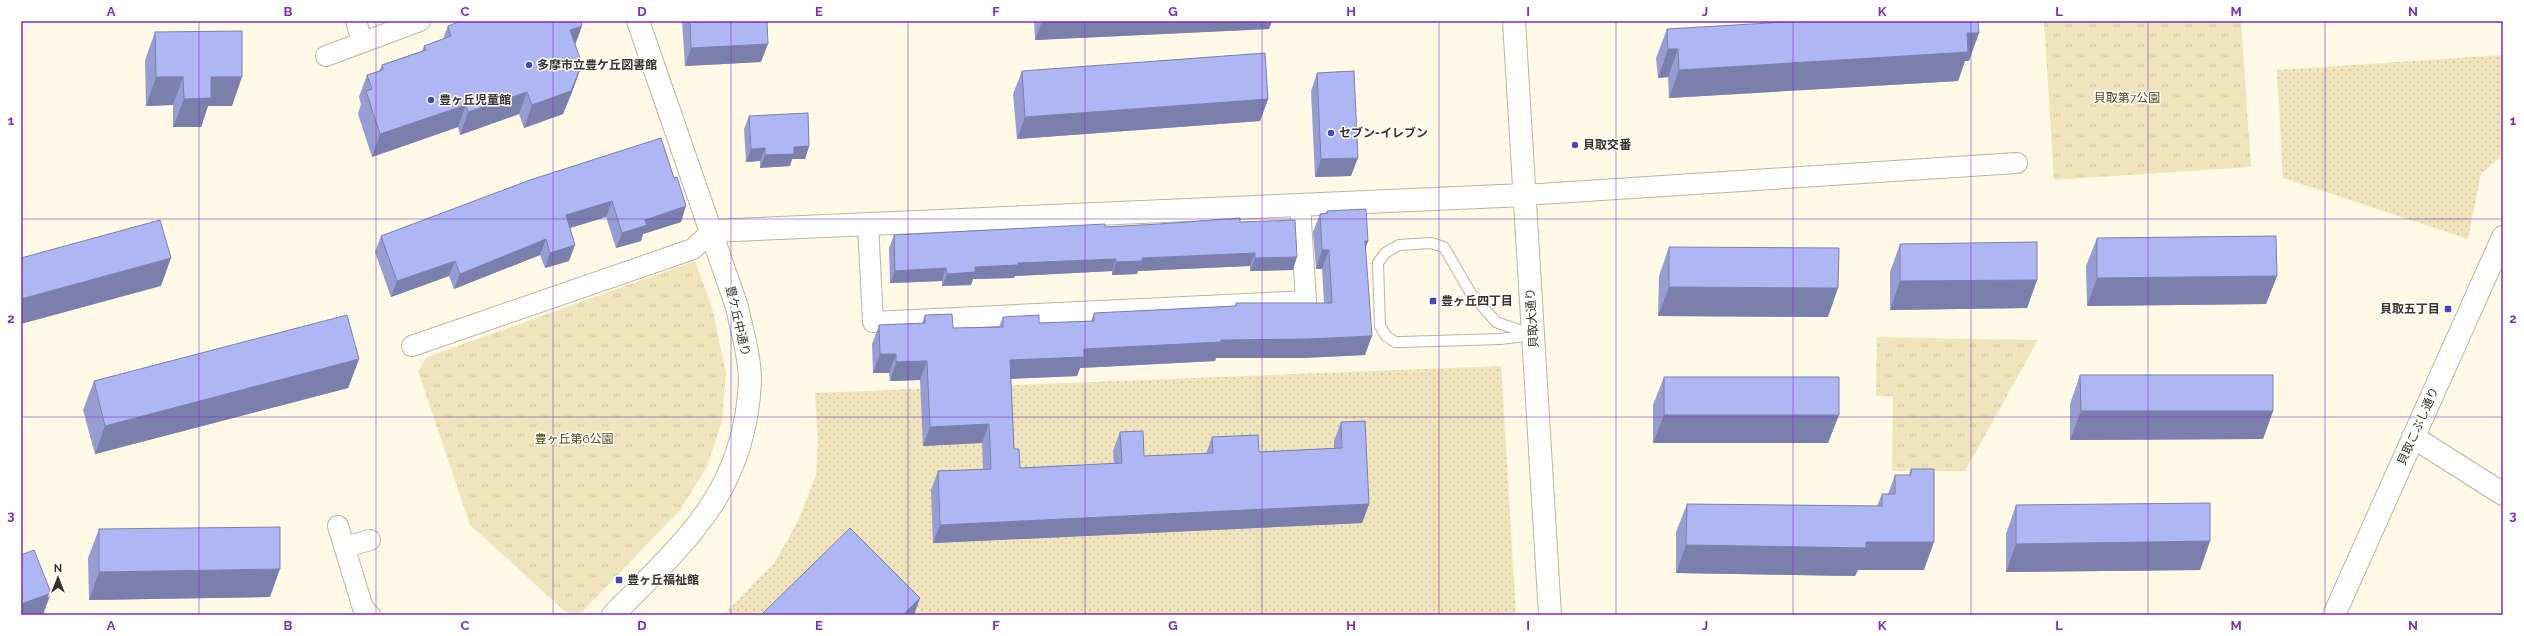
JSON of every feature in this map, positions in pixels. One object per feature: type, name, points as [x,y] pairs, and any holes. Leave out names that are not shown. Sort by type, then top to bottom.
[{"type":"street","points":[[356,21],[362,41]]},
{"type":"street","points":[[326,56],[362,41],[420,21]]},
{"type":"street","name":"豊ケ丘中通り","points":[[613,615],[690,535],[712,508],[727,480],[745,424],[750,380],[746,345],[737,306],[638,21]]},
{"type":"street","name":"貝取大通り","points":[[1514,21],[1550,615]]},
{"type":"street","points":[[412,346],[693,249],[712,231],[1524,195],[2017,163]]},
{"type":"street","points":[[868,224],[874,322],[1306,300],[1300,205]]},
{"type":"street","name":"貝取こぶし通り","points":[[2334,615],[2503,237]]},
{"type":"street","points":[[2413,437],[2503,494]]},
{"type":"street","points":[[338,526],[363,608],[370,615]]},
{"type":"street","points":[[344,547],[370,540]]},
{"type":"lane","points":[[1431,243],[1444,247],[1470,292],[1496,322],[1533,335],[1500,339],[1395,342],[1386,336],[1380,326],[1378,263],[1385,253],[1399,245],[1431,243]]},
{"type":"green space","name":"貝取第7公園","points":[[2044,21],[2241,21],[2251,167],[2054,180]]},
{"type":"green space","points":[[2503,55],[2503,155],[2481,174],[2468,239],[2283,178],[2277,70]]},
{"type":"green space","name":"豊ヶ丘第6公園","points":[[695,261],[712,307],[726,373],[722,421],[707,467],[680,510],[579,615],[569,615],[470,525],[418,371],[427,357]]},
{"type":"green space","points":[[1877,337],[2038,340],[1965,471],[1892,471],[1893,396],[1876,396]]},
{"type":"green space","points":[[1501,366],[1516,615],[723,615],[775,562],[799,519],[816,475],[818,441],[815,393]]},
{"type":"building","points":[[461,21],[581,21],[582,26],[570,30],[582,64],[571,91],[532,105],[527,92],[468,112],[466,105],[380,134],[366,91],[372,89],[367,75],[383,70],[382,65],[426,50],[424,46],[451,36],[448,26]]},
{"type":"building","points":[[690,21],[767,21],[768,44],[691,48]]},
{"type":"building","points":[[1803,21],[1978,21],[1979,33],[1967,33],[1968,52],[1679,70],[1678,49],[1668,49],[1667,29]]},
{"type":"building","points":[[242,31],[242,77],[211,77],[211,98],[184,99],[183,77],[156,77],[155,32]]},
{"type":"building","points":[[1265,53],[1268,99],[1025,117],[1022,71]]},
{"type":"building","name":"セブン-イレブン","points":[[1354,71],[1358,158],[1321,159],[1317,73]]},
{"type":"building","points":[[808,113],[809,146],[794,147],[794,154],[765,155],[765,148],[751,149],[749,116]]},
{"type":"building","points":[[661,138],[674,178],[677,177],[686,206],[645,220],[647,225],[622,233],[612,201],[566,215],[575,245],[550,253],[546,239],[460,274],[455,261],[397,281],[381,236],[530,180]]},
{"type":"building","points":[[1366,209],[1368,241],[1365,241],[1372,336],[1309,339],[1221,340],[1221,342],[1084,349],[1084,357],[1010,360],[1014,449],[1019,449],[1020,468],[1122,463],[1120,432],[1143,431],[1144,456],[1213,453],[1212,437],[1258,435],[1259,452],[1342,448],[1341,422],[1365,421],[1369,504],[940,525],[938,471],[991,469],[989,424],[930,427],[927,361],[896,362],[896,354],[880,354],[879,325],[925,323],[925,315],[952,314],[953,328],[1003,327],[1003,317],[1039,315],[1039,323],[1094,321],[1094,313],[1236,306],[1236,303],[1332,303],[1329,250],[1322,250],[1320,214],[1328,213],[1327,211]]},
{"type":"building","points":[[1240,218],[1240,222],[1295,220],[1297,257],[1255,258],[1255,253],[1142,258],[1142,261],[1116,262],[1116,259],[1018,263],[1018,265],[975,267],[975,272],[947,274],[946,268],[895,271],[894,235],[1105,224],[1105,227]]},
{"type":"building","points":[[160,220],[171,258],[21,299],[21,258]]},
{"type":"building","points":[[2276,236],[2277,276],[2097,278],[2097,238]]},
{"type":"building","points":[[2037,242],[2037,280],[1900,281],[1900,244]]},
{"type":"building","points":[[1669,247],[1839,248],[1838,288],[1669,287]]},
{"type":"building","points":[[347,315],[359,359],[105,426],[94,381]]},
{"type":"building","points":[[2080,375],[2273,375],[2273,411],[2081,411]]},
{"type":"building","points":[[1664,377],[1839,377],[1839,415],[1664,415]]},
{"type":"building","points":[[1911,469],[1934,469],[1934,542],[1866,542],[1866,548],[1686,545],[1687,504],[1882,506],[1882,494],[1895,494],[1895,475],[1911,475]]},
{"type":"building","points":[[2210,503],[2210,541],[2016,544],[2016,505]]},
{"type":"building","points":[[280,527],[280,569],[99,572],[99,529]]},
{"type":"building","points":[[850,528],[920,598],[903,615],[761,615]]},
{"type":"building","points":[[34,550],[51,593],[21,604],[21,555]]},
{"type":"place","name":"多摩市立豊ケ丘図書館","points":[[529,65]]},
{"type":"place","name":"豊ヶ丘児童館","points":[[431,100]]},
{"type":"place","name":"セブン-イレブン","points":[[1331,133]]},
{"type":"place","name":"貝取交番","points":[[1575,145]]},
{"type":"place","name":"豊ヶ丘四丁目","points":[[1433,301]]},
{"type":"place","name":"貝取五丁目","points":[[2448,309]]},
{"type":"place","name":"豊ヶ丘福祉館","points":[[619,580]]}]
